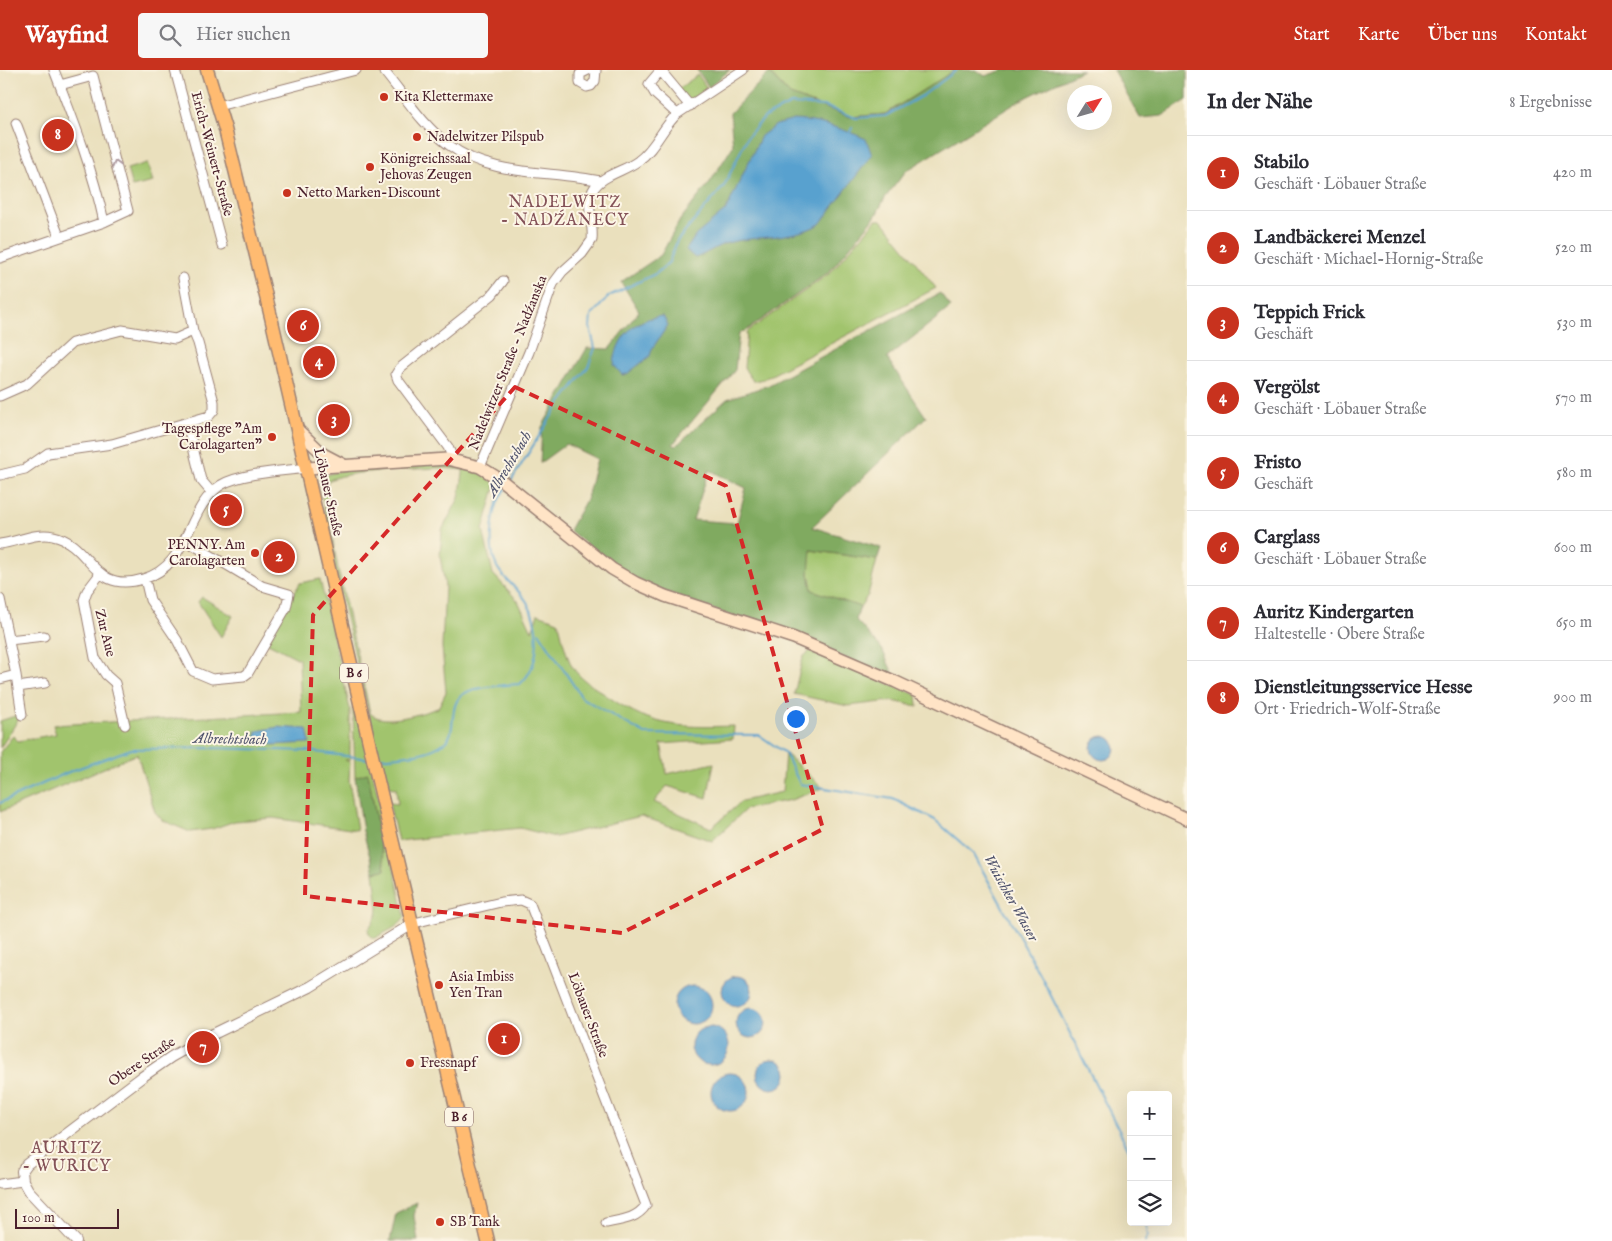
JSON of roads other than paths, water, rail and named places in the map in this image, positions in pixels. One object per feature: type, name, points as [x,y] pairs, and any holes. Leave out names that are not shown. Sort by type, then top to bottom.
[{"type":"main road","name":"Löbauer Straße","points":[[206,70],[218,106],[298,430],[373,758],[414,923],[488,1241]]},
{"type":"main road","points":[[298,430],[323,454],[344,465]]},
{"type":"main road","points":[[307,468],[453,459],[480,467],[502,480],[612,568],[636,583],[666,596],[794,638],[887,678],[1187,819]]},
{"type":"street","points":[[54,70],[99,201],[104,222]]},
{"type":"street","name":"Erich-Weinert-Straße","points":[[175,70],[222,245]]},
{"type":"street","points":[[218,106],[356,70]]},
{"type":"street","points":[[383,70],[425,122],[446,143],[462,154],[491,165],[600,181],[622,172],[640,160],[653,146],[668,122],[677,114],[743,70]]},
{"type":"street","points":[[588,70],[580,74],[580,83],[587,87],[591,86],[595,81],[596,70]]},
{"type":"street","points":[[677,114],[655,94],[649,84],[660,70],[690,106]]},
{"type":"street","points":[[0,258],[104,222],[128,211],[93,76],[60,85]]},
{"type":"street","points":[[16,123],[59,236]]},
{"type":"street","name":"Nadelwitzer Straße - Nadźanska","points":[[480,467],[522,370],[553,284],[562,272],[582,254],[592,240],[590,198],[600,181]]},
{"type":"street","points":[[0,476],[25,469],[48,453],[112,444],[209,416],[214,406],[198,343],[193,331],[183,278]]},
{"type":"street","points":[[453,459],[448,448],[396,374],[400,368],[492,294],[503,281]]},
{"type":"street","points":[[0,396],[27,384],[72,343],[122,330],[175,339],[193,331]]},
{"type":"street","points":[[187,423],[201,480],[212,493]]},
{"type":"street","points":[[0,544],[37,536],[52,536],[73,547],[100,574],[121,583],[145,579],[166,568],[185,540],[212,493],[232,480],[307,468]]},
{"type":"street","points":[[145,579],[150,600],[177,640],[193,671],[212,679],[244,676],[248,673],[286,608],[289,594],[262,586],[185,540]]},
{"type":"street","name":"Zur Aue","points":[[100,574],[87,591],[84,600],[95,658],[106,675],[115,683],[125,725]]},
{"type":"street","points":[[0,599],[16,675],[22,715]]},
{"type":"street","points":[[9,640],[44,636]]},
{"type":"street","points":[[0,679],[16,675]]},
{"type":"street","points":[[18,687],[45,683]]},
{"type":"street","name":"Löbauer Straße","points":[[414,923],[501,902],[521,900],[530,904],[646,1205],[640,1214],[634,1217],[606,1223]]},
{"type":"street","name":"Obere Straße","points":[[23,1181],[22,1171],[27,1164],[142,1076],[201,1040],[310,987],[414,923]]},
{"type":"street","points":[[0,1184],[23,1181],[28,1190],[74,1239]]},
{"type":"water","points":[[794,120],[831,126],[866,139],[872,155],[820,224],[798,233],[727,243],[695,258],[686,250],[696,235],[726,210],[761,136],[776,125]]},
{"type":"water","points":[[663,316],[668,325],[652,349],[650,356],[627,374],[622,375],[614,365],[623,338],[636,325]]},
{"type":"water","points":[[278,727],[307,729],[310,743],[273,745],[255,740],[257,731]]},
{"type":"water","points":[[1103,736],[1112,739],[1115,748],[1112,757],[1103,760],[1094,757],[1091,748],[1094,739]]},
{"type":"water","points":[[737,976],[747,981],[752,991],[747,1001],[737,1006],[727,1001],[722,991],[727,981]]},
{"type":"water","points":[[693,986],[706,992],[712,1005],[706,1018],[693,1024],[680,1018],[674,1005],[680,992]]},
{"type":"water","points":[[751,1008],[761,1013],[766,1023],[761,1033],[751,1038],[741,1033],[736,1023],[741,1013]]},
{"type":"water","points":[[710,1027],[723,1033],[729,1046],[723,1059],[710,1065],[697,1059],[691,1046],[697,1033]]},
{"type":"water","points":[[772,1059],[782,1064],[787,1074],[782,1084],[772,1089],[762,1084],[757,1074],[762,1064]]},
{"type":"water","points":[[730,1073],[743,1079],[749,1092],[743,1105],[730,1111],[717,1105],[711,1092],[717,1079]]},
{"type":"waterway","name":"Albrechtsbach","points":[[511,481],[556,409],[588,367],[595,348],[590,327],[591,316],[609,296],[657,273],[669,262],[677,241],[724,186],[748,136],[765,117],[791,104],[824,106],[856,118],[885,116],[922,96],[957,70]]},
{"type":"waterway","points":[[850,132],[852,128]]},
{"type":"waterway","name":"Albrechtsbach","points":[[378,758],[422,753],[438,747],[449,737],[454,709],[460,697],[467,692],[477,689],[520,684],[532,666],[537,644],[531,612],[524,597],[497,567],[492,549],[494,516],[505,489]]},
{"type":"waterway","name":"Wuischker Wasser","points":[[539,632],[582,698],[645,734],[759,735],[785,753],[800,784],[893,799],[935,820],[973,853],[1042,978],[1127,1146]]},
{"type":"waterway","name":"Albrechtsbach","points":[[0,803],[71,771],[131,749],[210,748],[308,751],[369,759]]},
{"type":"waterway","name":"Wuischker Wasser","points":[[1145,1241],[1148,1236],[1147,1226]]},
{"type":"place","name":"Kita Klettermaxe","points":[[384,97]]},
{"type":"place","name":"Dienstleitungsservice Hesse","points":[[58,135]]},
{"type":"place","name":"Nadelwitzer Pilspub","points":[[417,137]]},
{"type":"place","name":"Königreichssaal Jehovas Zeugen","points":[[370,167]]},
{"type":"place","name":"Netto Marken-Discount","points":[[287,193]]},
{"type":"place","name":"Carglass","points":[[303,326]]},
{"type":"place","name":"Vergölst","points":[[319,362]]},
{"type":"place","name":"Teppich Frick","points":[[334,420]]},
{"type":"place","name":"Tagespflege \"Am Carolagarten\"","points":[[272,437]]},
{"type":"place","name":"Fristo","points":[[226,510]]},
{"type":"place","name":"PENNY. Am Carolagarten","points":[[255,553]]},
{"type":"place","name":"Landbäckerei Menzel","points":[[279,557]]},
{"type":"place","name":"Asia Imbiss Yen Tran","points":[[439,985]]},
{"type":"place","name":"Stabilo","points":[[504,1039]]},
{"type":"place","name":"Auritz Kindergarten","points":[[203,1047]]},
{"type":"place","name":"Fressnapf","points":[[410,1063]]},
{"type":"place","name":"SB Tank","points":[[440,1222]]},
{"type":"district","name":"NADELWITZ - NADŹANECY","points":[[565,212]]},
{"type":"district","name":"AURITZ - WURICY","points":[[67,1158]]}]
